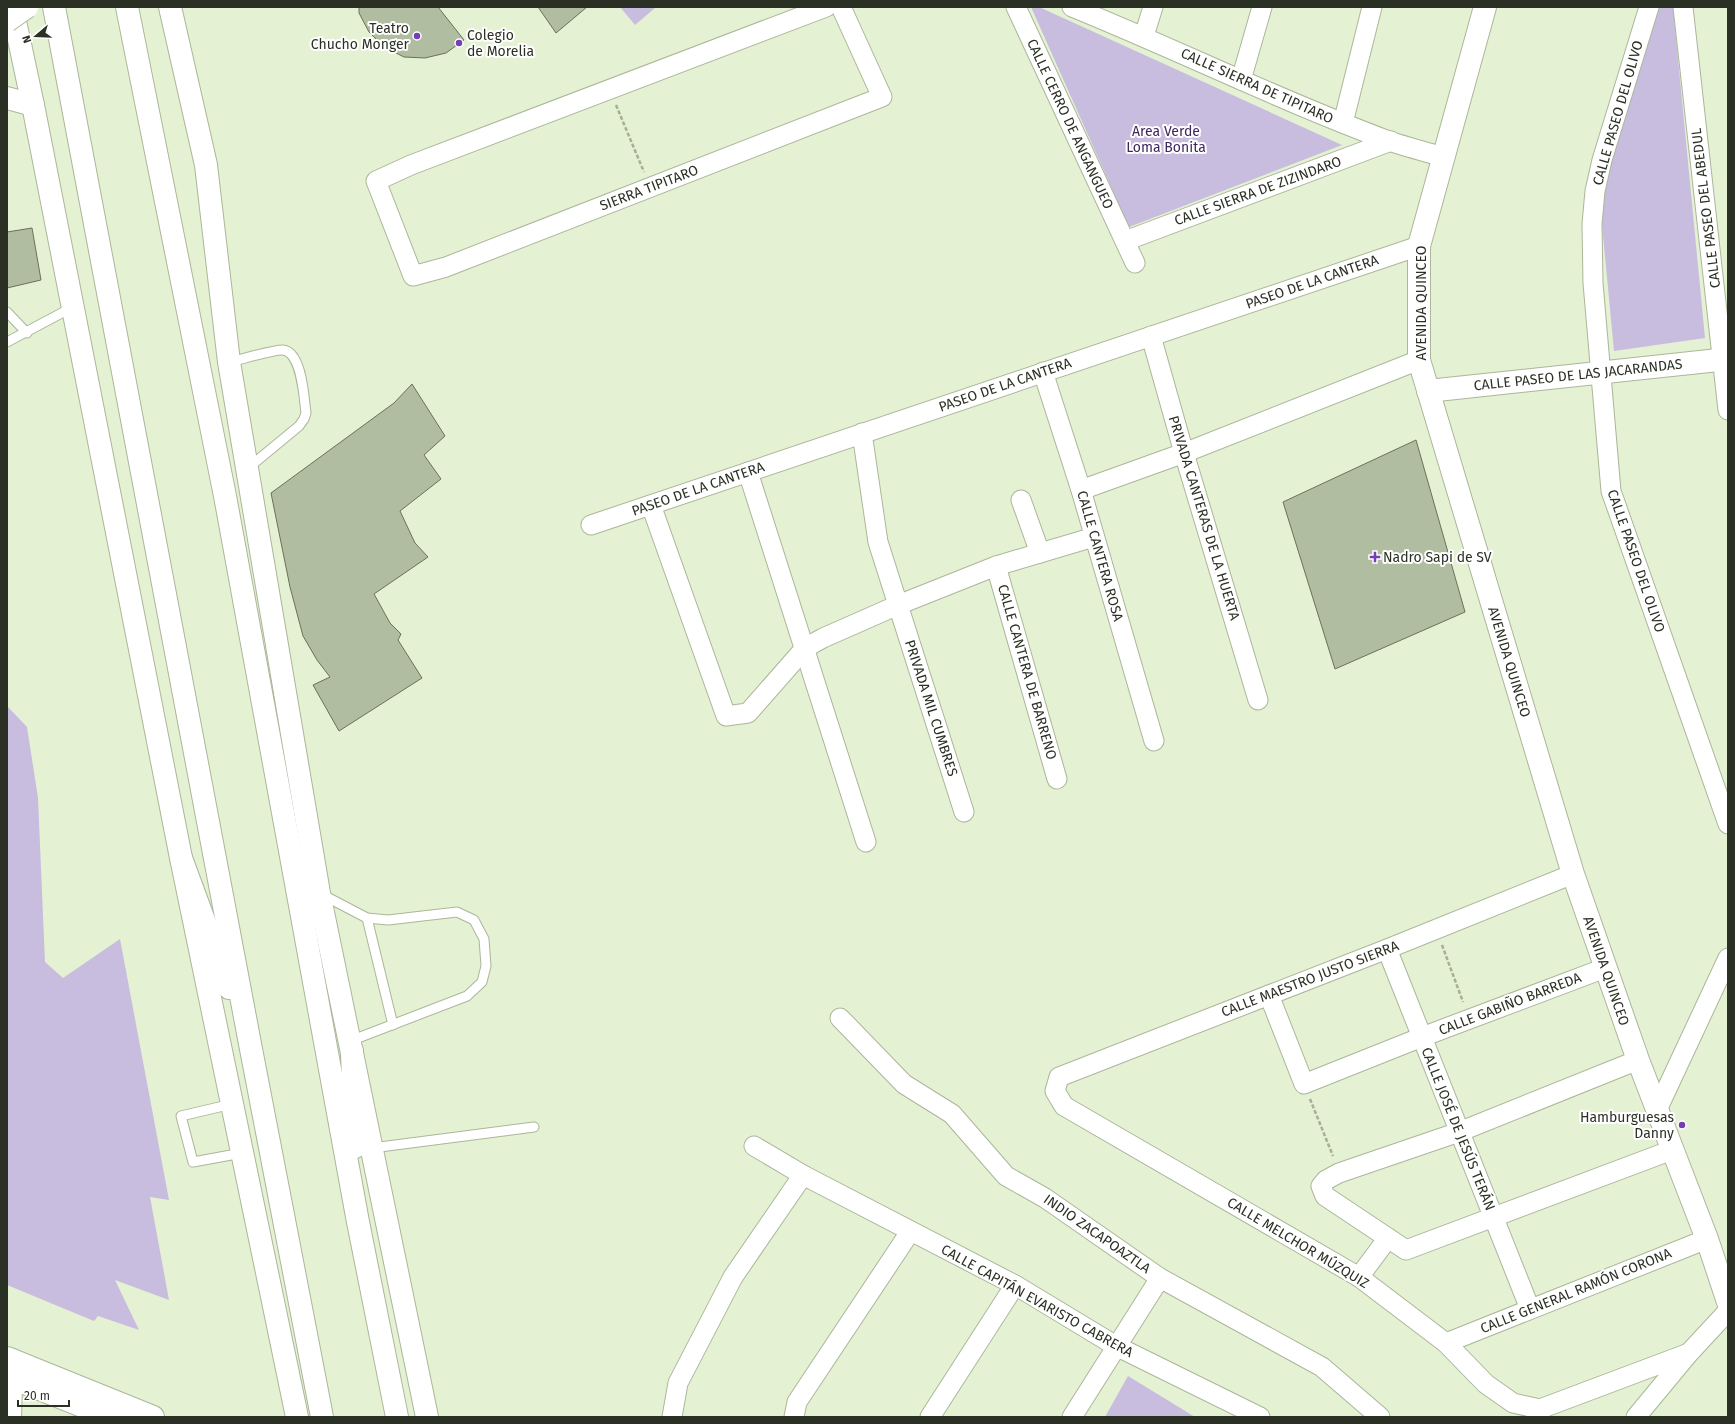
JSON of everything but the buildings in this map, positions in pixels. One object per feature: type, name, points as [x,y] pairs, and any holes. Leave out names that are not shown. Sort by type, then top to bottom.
[{"type":"main road","points":[[12,7],[33,105],[181,858],[297,1417]]},
{"type":"main road","points":[[7,21],[27,7]]},
{"type":"main road","points":[[54,7],[322,1417]]},
{"type":"main road","points":[[127,7],[225,496],[358,1222],[397,1417]]},
{"type":"main road","points":[[170,7],[206,165]]},
{"type":"main road","points":[[183,7],[180,22],[206,165],[229,362],[319,893],[427,1417]]},
{"type":"main road","name":"AVENIDA QUINCEO","points":[[1485,7],[1419,246],[1419,360],[1573,874],[1638,1060],[1706,1239],[1728,1302]]},
{"type":"main road","points":[[7,98],[33,105]]},
{"type":"main road","name":"CALLE PASEO DE LAS JACARANDAS","points":[[1428,391],[1725,359]]},
{"type":"main road","points":[[181,858],[251,1049]]},
{"type":"main road","points":[[351,1046],[358,1222]]},
{"type":"main road","points":[[10,1417],[9,1368],[73,1402],[110,1417]]},
{"type":"main road","points":[[73,1402],[152,1417]]},
{"type":"street","points":[[609,90],[826,7]]},
{"type":"street","name":"SIERRA TIPITARO","points":[[609,90],[411,165],[376,181],[413,276],[446,267],[882,97],[841,7]]},
{"type":"street","name":"CALLE CERRO DE ANGANGUEO","points":[[1016,7],[1135,263]]},
{"type":"street","name":"CALLE SIERRA DE TIPITARO","points":[[1072,7],[1144,36],[1241,80],[1343,123],[1391,141],[1444,157]]},
{"type":"street","points":[[1144,36],[1153,7]]},
{"type":"street","points":[[1241,80],[1262,7]]},
{"type":"street","points":[[1343,123],[1372,7]]},
{"type":"street","name":"CALLE PASEO DEL OLIVO","points":[[1649,7],[1602,160],[1595,192],[1592,224],[1593,283],[1610,491],[1722,791],[1728,824]]},
{"type":"street","name":"CALLE PASEO DEL ABEDUL","points":[[1683,7],[1725,359],[1728,410]]},
{"type":"street","name":"CALLE SIERRA DE ZIZINDARO","points":[[1125,241],[1391,141]]},
{"type":"street","name":"PASEO DE LA CANTERA","points":[[591,525],[1419,246]]},
{"type":"street","name":"PRIVADA CANTERAS DE LA HUERTA","points":[[1151,336],[1184,453],[1258,700]]},
{"type":"street","points":[[1081,490],[1184,453],[1419,360]]},
{"type":"street","name":"CALLE CANTERA ROSA","points":[[1043,372],[1081,490],[1154,741]]},
{"type":"street","name":"PRIVADA MIL CUMBRES","points":[[862,434],[878,542],[964,812]]},
{"type":"street","points":[[748,472],[806,648],[866,842]]},
{"type":"street","points":[[1021,500],[1040,553]]},
{"type":"street","points":[[651,505],[726,716],[748,713],[806,648],[823,638],[898,605],[996,566],[1094,537]]},
{"type":"street","name":"CALLE CANTERA DE BARRENO","points":[[996,566],[1057,779]]},
{"type":"street","name":"CALLE MAESTRO JUSTO SIERRA","points":[[1055,1091],[1059,1077],[1387,950],[1573,874]]},
{"type":"street","name":"CALLE JOSÉ DE JESÚS TERÁN","points":[[1387,950],[1530,1309]]},
{"type":"street","points":[[1657,1110],[1728,958]]},
{"type":"street","name":"CALLE GABIÑO BARREDA","points":[[1304,1084],[1422,1037],[1605,968]]},
{"type":"street","points":[[1269,995],[1304,1084]]},
{"type":"street","name":"INDIO ZACAPOAZTLA","points":[[840,1018],[904,1084],[952,1114],[1006,1176],[1045,1198],[1160,1278],[1322,1367],[1380,1417]]},
{"type":"street","points":[[1638,1060],[1459,1132],[1339,1173],[1326,1180],[1321,1186],[1325,1196],[1406,1250],[1672,1150]]},
{"type":"street","name":"CALLE MELCHOR MÚZQUIZ","points":[[1055,1091],[1064,1106],[1359,1277],[1446,1343],[1486,1384],[1512,1403],[1540,1409],[1689,1353]]},
{"type":"street","name":"CALLE CAPITÁN EVARISTO CABRERA","points":[[754,1146],[802,1175],[1015,1285],[1116,1346],[1260,1417]]},
{"type":"street","points":[[672,1417],[678,1384],[733,1278],[802,1175]]},
{"type":"street","points":[[794,1417],[797,1402],[910,1232]]},
{"type":"street","points":[[1359,1277],[1388,1238]]},
{"type":"street","name":"CALLE GENERAL RAMÓN CORONA","points":[[1446,1343],[1706,1239]]},
{"type":"street","points":[[1072,1417],[1160,1278]]},
{"type":"street","points":[[930,1417],[1015,1285]]},
{"type":"street","points":[[1636,1417],[1689,1353],[1728,1312]]},
{"type":"lane","points":[[7,342],[27,333],[73,307]]},
{"type":"lane","points":[[7,312],[27,333]]},
{"type":"lane","points":[[229,362],[283,350],[293,355],[298,364],[306,413],[304,420],[299,426],[247,468]]},
{"type":"lane","points":[[319,893],[367,918],[388,920],[457,912],[474,920],[484,939],[486,966],[482,982],[467,996],[393,1025],[351,1046]]},
{"type":"lane","points":[[367,918],[393,1025]]},
{"type":"lane","points":[[232,1104],[182,1116],[193,1162],[242,1153]]},
{"type":"lane","points":[[372,1148],[534,1127]]},
{"type":"path","points":[[609,90],[651,187]]},
{"type":"path","points":[[1437,930],[1469,1020]]},
{"type":"path","points":[[1304,1084],[1339,1173]]},
{"type":"green space","points":[[620,7],[656,7],[635,25]]},
{"type":"green space","name":"Area Verde Loma Bonita","points":[[1031,7],[1039,7],[1342,145],[1129,227]]},
{"type":"green space","points":[[1657,7],[1673,7],[1705,338],[1614,351],[1599,193]]},
{"type":"green space","points":[[7,706],[27,727],[38,798],[45,962],[63,978],[120,939],[169,1200],[150,1197],[169,1300],[115,1280],[139,1330],[98,1316],[94,1321],[7,1285]]},
{"type":"green space","points":[[1128,1376],[1195,1417],[1105,1417]]},
{"type":"place","name":"Teatro Chucho Monger","points":[[417,36]]},
{"type":"place","name":"Colegio de Morelia","points":[[459,43]]},
{"type":"place","name":"Nadro Sapi de SV","points":[[1375,557]]},
{"type":"place","name":"Hamburguesas Danny","points":[[1682,1125]]}]
